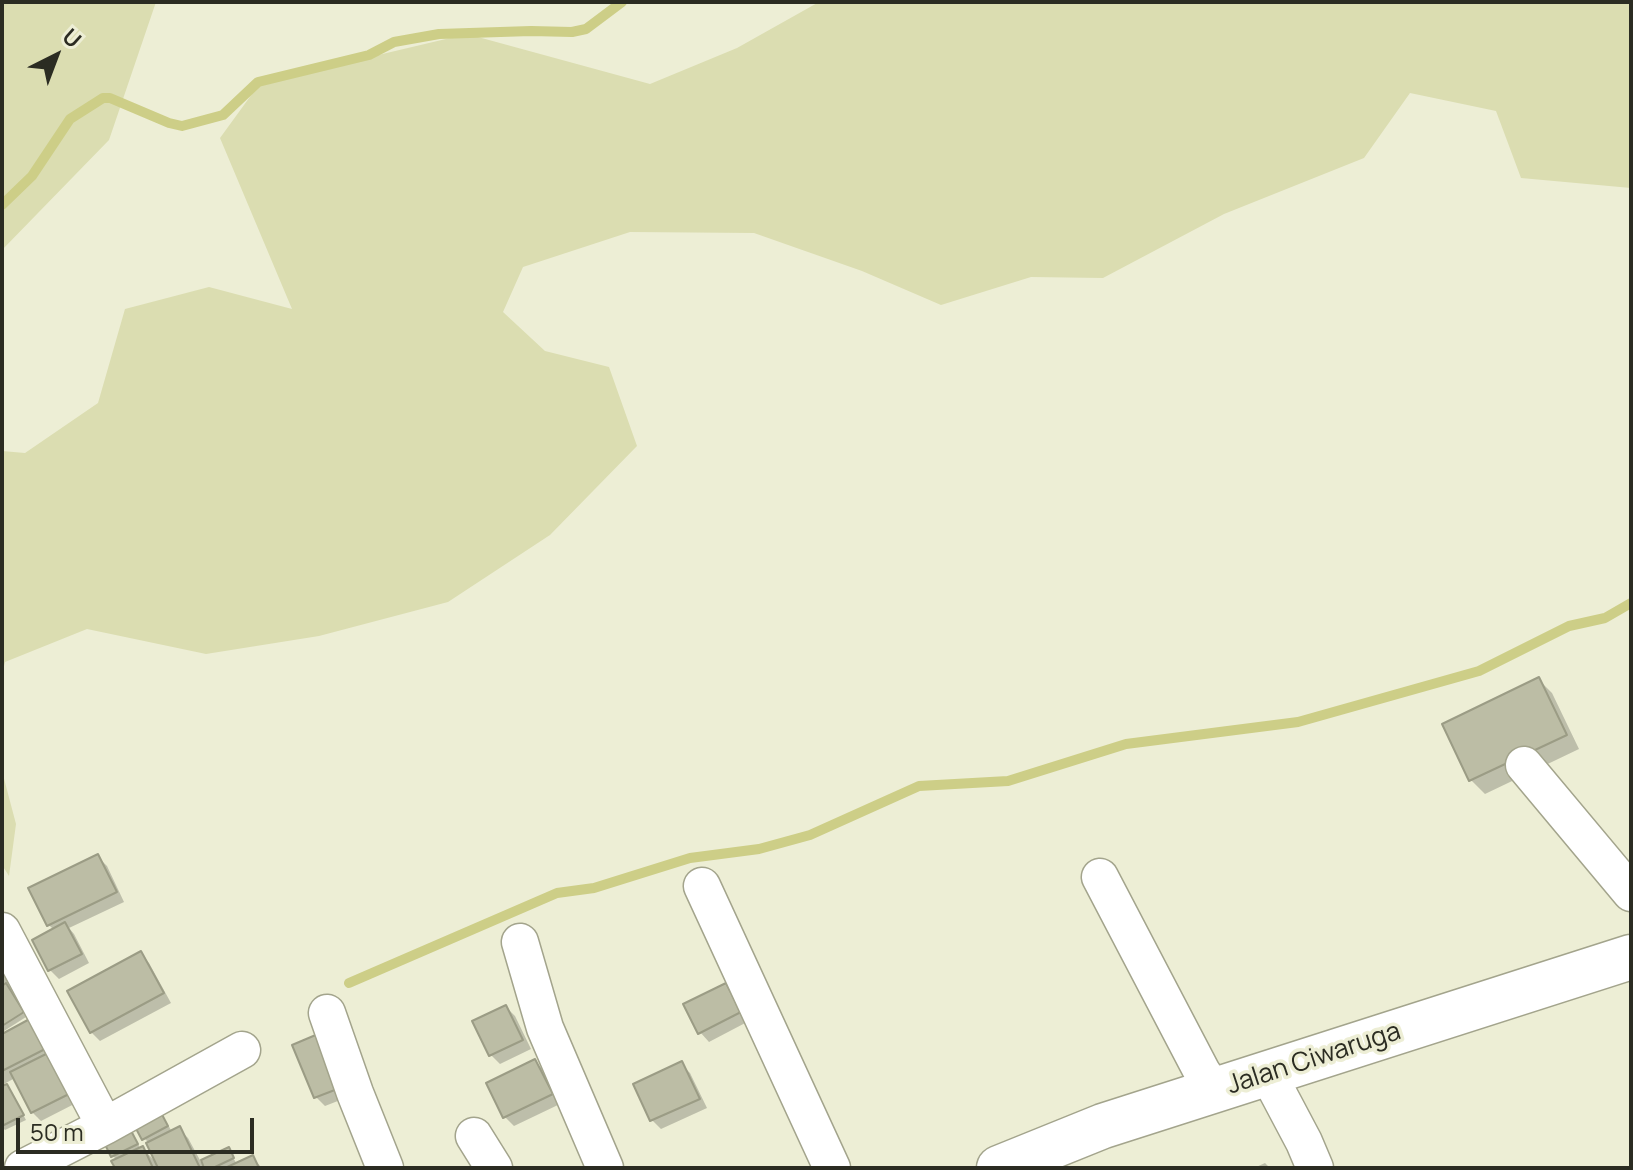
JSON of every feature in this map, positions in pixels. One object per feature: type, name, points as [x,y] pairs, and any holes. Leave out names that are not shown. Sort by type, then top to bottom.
[{"type":"street","points":[[1524,765],[1631,893]]},
{"type":"street","points":[[1100,877],[1214,1090]]},
{"type":"street","points":[[702,886],[832,1168]]},
{"type":"street","points":[[2,931],[105,1126]]},
{"type":"street","points":[[520,942],[545,1028],[605,1168]]},
{"type":"street","name":"Jalan Ciwaruga","points":[[999,1168],[1103,1126],[1629,961]]},
{"type":"street","points":[[327,1013],[385,1168]]},
{"type":"street","points":[[23,1168],[67,1158],[105,1126],[242,1050]]},
{"type":"street","points":[[1268,1074],[1315,1168]]},
{"type":"street","points":[[474,1136],[494,1168]]},
{"type":"green space","points":[[2,2],[156,2],[109,140],[2,250]]},
{"type":"green space","points":[[819,2],[1631,2],[1631,188],[1521,178],[1496,111],[1410,93],[1364,158],[1224,214],[1103,278],[1031,277],[941,305],[862,271],[754,233],[630,232],[523,267],[503,312],[545,351],[609,367],[637,446],[550,535],[448,602],[319,636],[206,654],[87,629],[5,662],[2,675],[2,451],[25,453],[98,403],[125,309],[209,287],[292,309],[220,138],[260,83],[467,34],[650,84],[737,48]]},
{"type":"green space","points":[[2,771],[16,824],[9,876],[2,865]]},
{"type":"building","points":[[1539,677],[1567,735],[1469,781],[1442,724]]},
{"type":"building","points":[[98,854],[117,892],[47,926],[28,888]]},
{"type":"building","points":[[65,922],[82,954],[48,971],[32,940]]},
{"type":"building","points":[[141,951],[164,993],[90,1033],[67,991]]},
{"type":"building","points":[[6,983],[24,1012],[2,1026],[2,986]]},
{"type":"building","points":[[726,983],[741,1012],[698,1034],[683,1004]]},
{"type":"building","points":[[506,1005],[523,1040],[489,1056],[472,1021]]},
{"type":"building","points":[[37,1015],[53,1045],[2,1071],[2,1034]]},
{"type":"building","points":[[318,1034],[340,1088],[314,1098],[292,1045]]},
{"type":"building","points":[[56,1049],[77,1090],[31,1113],[10,1072]]},
{"type":"building","points":[[535,1059],[553,1094],[503,1118],[486,1083]]},
{"type":"building","points":[[682,1061],[700,1099],[650,1121],[633,1084]]},
{"type":"building","points":[[7,1084],[24,1115],[2,1126],[2,1086]]},
{"type":"building","points":[[158,1107],[168,1126],[142,1140],[132,1121]]},
{"type":"building","points":[[128,1125],[138,1144],[111,1157],[102,1138]]},
{"type":"building","points":[[180,1126],[200,1168],[158,1168],[146,1143]]},
{"type":"building","points":[[143,1146],[153,1168],[115,1168],[111,1161]]},
{"type":"building","points":[[229,1147],[234,1158],[213,1168],[204,1168],[201,1160]]},
{"type":"building","points":[[253,1155],[259,1168],[225,1168]]},
{"type":"waterway","points":[[2,205],[32,176],[70,119],[103,98],[182,126],[223,115],[258,82],[369,55],[394,42],[439,34],[572,32],[586,29],[622,2]]},
{"type":"waterway","points":[[349,983],[557,893],[594,888],[690,858],[759,849],[810,835],[919,786],[1008,781],[1126,744],[1298,722],[1479,671],[1569,626],[1605,618],[1631,603]]}]
